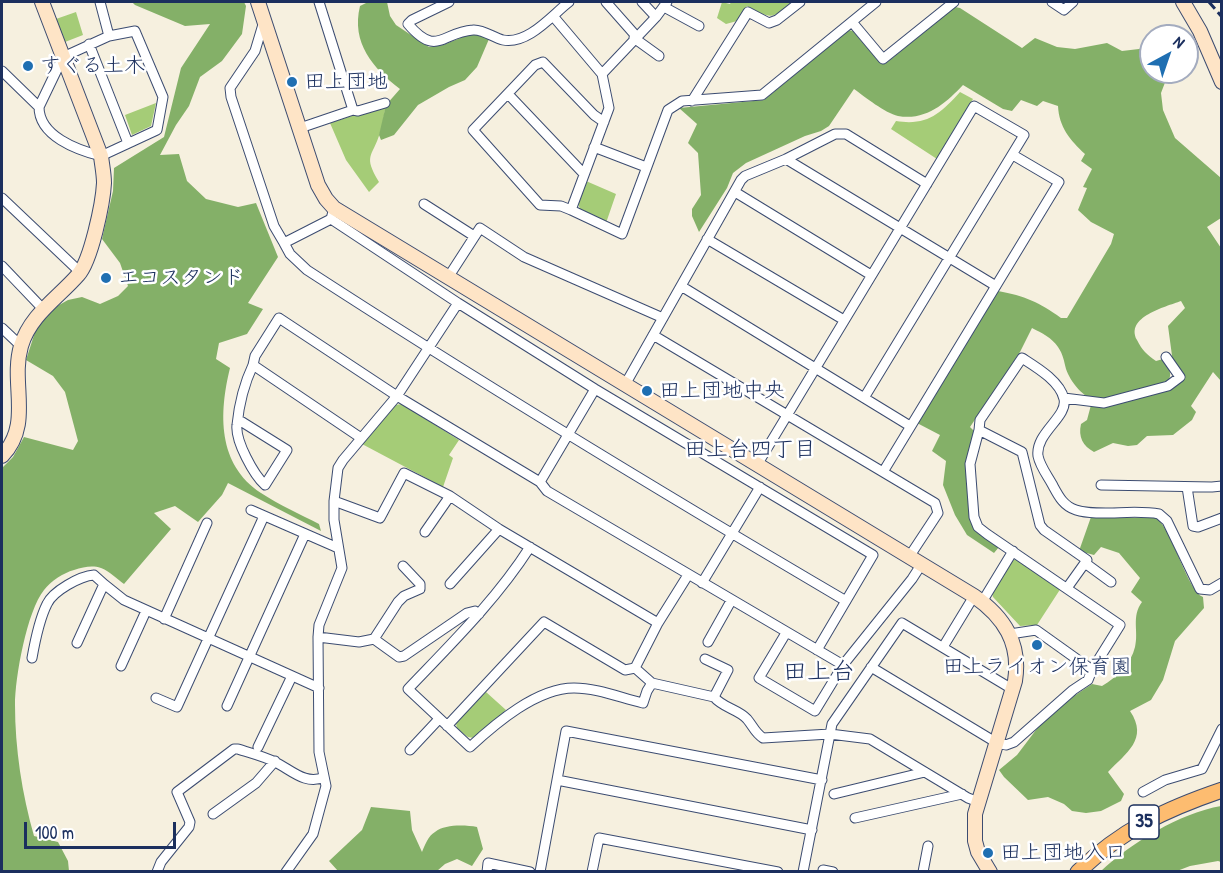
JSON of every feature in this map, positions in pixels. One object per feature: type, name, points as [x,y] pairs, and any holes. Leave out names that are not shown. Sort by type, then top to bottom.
[{"type":"main road","name":"35","points":[[1078,872],[1132,828],[1174,807],[1221,790]]},
{"type":"street","points":[[2,456],[15,437],[20,420],[17,365],[21,346],[29,328],[43,309],[81,273],[102,202],[104,181],[101,156],[42,2]]},
{"type":"street","points":[[100,2],[109,36]]},
{"type":"street","points":[[258,2],[318,185],[333,213],[458,303],[595,389],[873,555],[817,650]]},
{"type":"street","points":[[319,2],[353,110]]},
{"type":"street","points":[[449,2],[408,24],[431,42],[439,42],[462,32],[476,29],[491,36],[513,41],[554,16],[569,2]]},
{"type":"street","points":[[606,2],[635,37],[659,56]]},
{"type":"street","points":[[642,2],[656,17]]},
{"type":"street","points":[[692,101],[748,12],[769,22],[777,20],[800,2]]},
{"type":"street","points":[[604,122],[594,115],[543,62],[535,65],[473,130],[540,205],[561,206],[622,234],[668,110],[682,101],[762,96],[876,2]]},
{"type":"street","points":[[852,22],[883,59],[954,2]]},
{"type":"street","points":[[1052,2],[1064,10],[1073,2]]},
{"type":"street","points":[[1183,2],[1200,31],[1221,82]]},
{"type":"street","points":[[602,74],[656,17],[665,4],[699,26]]},
{"type":"street","points":[[554,16],[602,74],[609,108],[571,210]]},
{"type":"street","points":[[264,21],[255,51],[230,88],[231,98],[274,226],[290,254],[307,270],[428,349],[568,436],[846,601]]},
{"type":"street","points":[[2,71],[39,107],[43,122],[49,130],[73,147],[101,156],[157,130],[163,97],[135,31],[109,36],[63,57],[39,107]]},
{"type":"street","points":[[89,44],[128,143]]},
{"type":"street","points":[[508,94],[584,174]]},
{"type":"street","points":[[300,128],[353,110],[358,111],[385,103]]},
{"type":"street","points":[[757,465],[974,106],[1024,135],[864,398]]},
{"type":"street","points":[[626,383],[746,176],[835,134],[846,134],[927,184]]},
{"type":"street","points":[[594,147],[646,167]]},
{"type":"street","points":[[883,472],[1059,182],[1013,155]]},
{"type":"street","points":[[786,159],[996,286]]},
{"type":"street","points":[[735,192],[871,275]]},
{"type":"street","points":[[2,198],[81,273]]},
{"type":"street","points":[[424,204],[474,236]]},
{"type":"street","points":[[284,243],[333,213]]},
{"type":"street","points":[[333,213],[449,276],[626,383],[978,599],[999,616],[1010,634],[1016,657],[1016,674],[979,802],[974,828],[975,841],[981,858],[990,872]]},
{"type":"street","points":[[449,276],[480,228],[524,257],[663,318]]},
{"type":"street","points":[[708,239],[844,320]]},
{"type":"street","points":[[2,266],[43,309]]},
{"type":"street","points":[[681,286],[910,426]]},
{"type":"street","points":[[287,871],[313,834],[326,786],[319,752],[318,638],[319,625],[342,568],[334,520],[338,468],[397,396],[458,303]]},
{"type":"street","points":[[239,420],[287,450],[265,485],[252,468],[239,438],[237,425],[247,378],[255,356],[279,318],[397,396],[540,482],[547,491],[843,665]]},
{"type":"street","points":[[2,328],[21,346]]},
{"type":"street","points":[[653,335],[935,503],[938,513],[909,557]]},
{"type":"street","points":[[1064,398],[1104,403],[1168,386],[1180,377],[1166,357]]},
{"type":"street","points":[[871,667],[997,743],[1006,745],[1014,742],[1073,690],[1088,680],[1120,626],[978,527],[974,518],[970,464],[980,420],[1022,358],[1051,380],[1064,398],[1061,411],[1041,439],[1038,448],[1040,464],[1065,504],[1081,511],[1159,514],[1167,521],[1200,589],[1210,590],[1221,583]]},
{"type":"street","points":[[253,365],[361,438]]},
{"type":"street","points":[[540,482],[595,389]]},
{"type":"street","points":[[979,430],[1022,452],[1040,525],[1087,560],[1067,588]]},
{"type":"street","points":[[334,501],[380,518],[404,473],[450,496],[500,529],[658,623]]},
{"type":"street","points":[[1101,485],[1221,486]]},
{"type":"street","points":[[702,583],[760,487]]},
{"type":"street","points":[[1186,487],[1193,526],[1198,527],[1221,518]]},
{"type":"street","points":[[425,532],[450,496]]},
{"type":"street","points":[[251,510],[338,548]]},
{"type":"street","points":[[156,698],[177,706],[264,516]]},
{"type":"street","points":[[164,619],[207,523]]},
{"type":"street","points":[[450,584],[500,529]]},
{"type":"street","points":[[227,705],[305,534]]},
{"type":"street","points":[[530,547],[515,570],[479,614],[408,689],[470,747],[507,715],[540,697],[573,688],[587,689],[643,703],[652,683]]},
{"type":"street","points":[[943,647],[1012,551]]},
{"type":"street","points":[[1085,563],[1111,582]]},
{"type":"street","points":[[786,633],[759,678],[815,711],[843,665],[921,565]]},
{"type":"street","points":[[318,638],[359,642],[374,639],[398,602],[404,596],[420,589],[420,584],[404,566]]},
{"type":"street","points":[[635,668],[658,623],[688,575]]},
{"type":"street","points":[[32,658],[48,602],[65,587],[87,576],[94,576],[124,600],[146,611],[319,688]]},
{"type":"street","points":[[77,643],[104,584]]},
{"type":"street","points":[[708,642],[731,601]]},
{"type":"street","points":[[121,666],[146,611]]},
{"type":"street","points":[[374,639],[399,657],[404,656],[467,613],[475,611],[479,614]]},
{"type":"street","points":[[447,726],[544,622],[625,670],[635,668]]},
{"type":"street","points":[[803,872],[832,724],[902,623],[1012,689]]},
{"type":"street","points":[[1010,634],[1036,630],[1092,670]]},
{"type":"street","points":[[705,658],[728,670],[714,697]]},
{"type":"street","points":[[635,668],[652,683],[714,697],[720,704],[746,717],[756,733],[763,738],[830,734],[870,739],[979,802]]},
{"type":"street","points":[[258,747],[292,676]]},
{"type":"street","points":[[410,750],[439,719]]},
{"type":"street","points":[[1143,792],[1165,780],[1202,769],[1221,729]]},
{"type":"street","points":[[540,872],[566,731],[822,780]]},
{"type":"street","points":[[157,872],[161,862],[189,827],[190,822],[177,792],[234,749],[275,762],[304,778],[317,781],[324,777]]},
{"type":"street","points":[[213,814],[256,783],[275,762]]},
{"type":"street","points":[[834,794],[925,772]]},
{"type":"street","points":[[557,780],[812,830]]},
{"type":"street","points":[[855,818],[962,794]]},
{"type":"street","points":[[592,872],[599,838],[778,872]]},
{"type":"street","points":[[923,872],[928,846]]},
{"type":"street","points":[[487,872],[488,863],[530,872]]},
{"type":"street","points":[[823,872],[823,870],[833,872]]},
{"type":"green space","points":[[132,2],[244,2],[246,6],[242,34],[222,61],[200,77],[189,106],[160,155],[179,154],[187,181],[206,199],[238,207],[256,203],[278,257],[248,303],[263,309],[247,334],[219,343],[216,359],[230,368],[224,402],[225,436],[236,468],[247,481],[261,493],[319,524],[321,531],[228,483],[222,495],[198,522],[175,506],[154,513],[171,529],[124,584],[104,569],[91,567],[66,573],[44,590],[32,613],[23,645],[15,705],[16,738],[26,804],[34,836],[58,842],[68,861],[69,871],[2,872],[2,468],[13,457],[24,437],[73,450],[78,441],[65,392],[53,376],[26,360],[36,329],[52,309],[68,300],[82,297],[100,304],[118,296],[128,286],[120,263],[102,239],[113,191],[114,168],[164,137],[181,68],[210,24],[185,26]]},
{"type":"green space","points":[[368,2],[387,2],[390,16],[396,25],[429,47],[443,45],[475,32],[489,39],[477,67],[465,80],[418,105],[394,135],[381,140],[379,135],[386,105],[400,89],[366,54],[359,32],[358,19],[360,6]]},
{"type":"green space","points":[[722,2],[730,4],[731,2],[793,2],[776,15],[771,16],[747,6],[737,21],[726,24],[717,18]]},
{"type":"green space","points":[[955,7],[1022,48],[1035,38],[1057,47],[1075,49],[1107,43],[1122,51],[1139,49],[1139,84],[1164,84],[1161,93],[1163,110],[1175,138],[1221,178],[1221,218],[1207,227],[1221,248],[1221,381],[1213,372],[1191,406],[1196,412],[1192,420],[1173,435],[1147,436],[1137,445],[1113,443],[1094,452],[1084,444],[1080,433],[1081,424],[1087,420],[1091,405],[1159,393],[1184,377],[1173,363],[1168,326],[1185,308],[1181,301],[1148,314],[1141,319],[1135,332],[1139,344],[1147,354],[1156,361],[1163,359],[1169,369],[1169,380],[1162,385],[1102,400],[1088,397],[1078,389],[1068,374],[1058,347],[1050,338],[1032,328],[1020,352],[970,427],[974,431],[966,463],[970,519],[975,531],[999,547],[994,553],[967,535],[955,515],[943,485],[946,461],[932,451],[940,435],[917,423],[998,291],[1031,300],[1061,318],[1067,318],[1111,244],[1114,234],[1091,222],[1078,210],[1087,188],[1083,187],[1092,169],[1081,161],[1085,154],[1066,133],[1058,106],[1043,101],[1037,106],[1021,100],[1012,111],[1003,109],[963,85],[935,109],[918,116],[908,117],[898,116],[881,108],[854,89],[829,126],[746,163],[733,173],[727,188],[699,232],[692,216],[692,209],[701,195],[698,153],[688,143],[697,124],[679,108],[764,100],[849,30],[853,31],[881,64],[885,64]]},
{"type":"green space","points":[[76,12],[83,35],[65,42],[56,19]]},
{"type":"green space","points":[[960,92],[973,99],[937,159],[891,129],[896,121],[916,122],[932,117],[946,107]]},
{"type":"green space","points":[[156,103],[151,126],[132,135],[125,115]]},
{"type":"green space","points":[[386,105],[381,130],[370,161],[379,182],[369,192],[346,160],[330,123]]},
{"type":"green space","points":[[586,181],[616,194],[606,223],[581,211],[578,204]]},
{"type":"green space","points":[[402,404],[459,440],[449,455],[453,458],[443,487],[362,444],[395,405]]},
{"type":"green space","points":[[1091,517],[1157,518],[1169,536],[1192,585],[1203,597],[1204,608],[1175,641],[1163,680],[1151,700],[1130,711],[1137,730],[1136,738],[1128,752],[1108,772],[1124,794],[1121,801],[1101,811],[1086,813],[1072,811],[1064,804],[1048,797],[1028,800],[999,770],[1017,755],[1039,726],[1092,684],[1102,686],[1113,678],[1123,670],[1133,653],[1137,613],[1142,602],[1131,592],[1140,578],[1119,553],[1101,547],[1094,555],[1079,551]]},
{"type":"green space","points":[[1019,559],[1061,588],[1037,625],[1020,626],[993,597],[992,593],[1012,560]]},
{"type":"green space","points":[[486,692],[506,710],[474,738],[468,737],[457,729],[456,723]]},
{"type":"green space","points":[[1221,806],[1221,862],[1190,866],[1177,871],[1101,871],[1141,840],[1173,822]]},
{"type":"green space","points":[[371,807],[410,811],[412,830],[422,852],[427,841],[439,829],[455,826],[477,827],[483,849],[472,866],[457,859],[445,864],[437,871],[338,871],[329,861],[362,830]]},
{"type":"railway","points":[[1209,2],[1222,17]]},
{"type":"place","name":"すぐる土木","points":[[28,66]]},
{"type":"place","name":"田上団地","points":[[292,82]]},
{"type":"place","name":"エコスタンド","points":[[106,278]]},
{"type":"place","name":"田上団地中央","points":[[647,391]]},
{"type":"place","name":"田上ライオン保育園","points":[[1037,645]]},
{"type":"place","name":"田上団地入口","points":[[988,853]]},
{"type":"district","name":"田上台四丁目","points":[[750,450]]},
{"type":"district","name":"田上台","points":[[819,673]]}]
